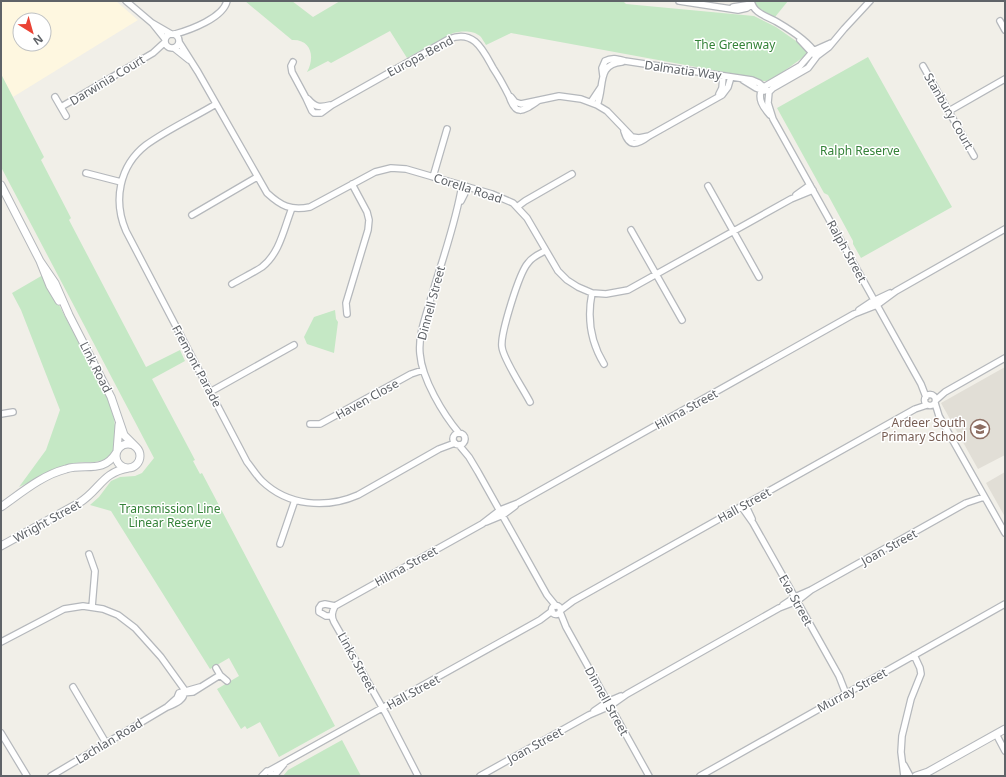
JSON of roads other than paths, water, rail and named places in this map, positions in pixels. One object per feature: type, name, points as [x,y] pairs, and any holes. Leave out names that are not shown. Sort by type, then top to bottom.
[{"type":"street","points":[[126,1],[152,22],[178,37],[267,193],[282,205],[292,208],[279,245],[272,257],[262,266],[232,284]]},
{"type":"street","points":[[172,48],[178,46],[179,41],[192,29],[219,13],[226,6],[227,1]]},
{"type":"street","points":[[679,1],[728,7],[749,4],[755,10],[775,20],[797,36],[814,53]]},
{"type":"street","points":[[762,88],[800,66],[814,53],[827,50],[832,42],[870,1]]},
{"type":"street","points":[[1000,21],[1005,30]]},
{"type":"street","points":[[152,22],[165,41],[166,45],[192,62]]},
{"type":"street","points":[[165,41],[167,36],[192,29]]},
{"type":"street","name":"Europa Bend","points":[[293,62],[291,66],[292,72],[306,98],[316,107],[323,107],[332,105],[449,39],[462,36],[470,38],[480,45],[509,96],[515,102],[521,104],[552,97],[566,96],[591,102],[612,116],[624,130],[627,140],[635,144],[642,142],[648,136],[719,97],[725,91],[731,77]]},
{"type":"street","name":"Darwinia Court","points":[[61,107],[153,53],[165,41]]},
{"type":"street","name":"Darwinia Court","points":[[153,53],[172,48]]},
{"type":"street","points":[[769,92],[773,88],[808,68],[814,53]]},
{"type":"street","name":"Dalmatia Way","points":[[597,105],[600,97],[603,76],[607,68],[611,64],[625,62],[741,79],[769,92]]},
{"type":"street","name":"Stanbury Court","points":[[923,66],[974,156]]},
{"type":"street","points":[[715,99],[721,92],[723,76]]},
{"type":"street","points":[[949,111],[1005,79]]},
{"type":"street","name":"Dalmatia Way","points":[[591,102],[601,87]]},
{"type":"street","name":"Ralph Street","points":[[762,88],[759,95],[760,100],[765,110],[773,119]]},
{"type":"street","name":"Ralph Street","points":[[769,92],[768,103],[773,119],[1005,533]]},
{"type":"street","name":"Darwinia Court","points":[[55,97],[66,116]]},
{"type":"street","name":"Fremont Parade","points":[[216,104],[146,145],[131,162],[121,182],[119,197],[120,212],[126,232],[247,462],[255,473],[270,488],[295,500],[316,504],[332,503],[349,499],[456,441],[456,433],[459,433]]},
{"type":"street","points":[[433,177],[447,129]]},
{"type":"street","name":"Corella Road","points":[[292,208],[310,206],[375,172],[391,168],[406,169],[505,199],[518,207],[527,218],[558,271],[567,280],[592,293],[606,294],[624,291],[656,275],[811,187]]},
{"type":"street","points":[[86,173],[121,182]]},
{"type":"street","points":[[518,207],[525,201],[572,174]]},
{"type":"street","points":[[192,215],[257,177]]},
{"type":"street","points":[[347,314],[346,302],[368,230],[369,220],[367,212],[352,184]]},
{"type":"street","name":"Link Road","points":[[1,185],[40,261],[55,283],[111,397],[125,437],[136,447]]},
{"type":"street","name":"Dinnell Street","points":[[464,186],[422,331],[420,354],[423,370],[448,420],[456,441],[469,457],[649,776]]},
{"type":"street","points":[[708,186],[759,277]]},
{"type":"street","points":[[631,230],[682,320]]},
{"type":"street","name":"Hilma Street","points":[[333,611],[518,503],[1005,230]]},
{"type":"street","points":[[530,402],[506,358],[502,348],[502,337],[524,269],[531,259],[545,251]]},
{"type":"street","points":[[592,293],[589,312],[590,330],[595,346],[604,364]]},
{"type":"street","points":[[210,392],[294,345]]},
{"type":"street","name":"Hall Street","points":[[263,774],[278,765],[286,763],[1005,358]]},
{"type":"street","name":"Haven Close","points":[[310,424],[320,424],[411,374],[423,370]]},
{"type":"street","points":[[1,414],[13,412]]},
{"type":"street","name":"Dinnell Street","points":[[448,420],[459,433],[463,434],[465,437],[456,441]]},
{"type":"street","name":"Link Road","points":[[117,452],[119,422]]},
{"type":"street","points":[[1,507],[56,472],[77,467],[102,465],[111,460],[121,446],[125,444],[132,444],[136,447],[140,452],[140,459],[137,465],[129,468],[123,468],[118,464],[116,458],[117,452]]},
{"type":"street","name":"Wright Street","points":[[1,546],[79,503],[93,492],[111,473],[129,468]]},
{"type":"street","name":"Joan Street","points":[[480,776],[779,608],[785,602],[796,599],[966,503],[981,491]]},
{"type":"street","name":"Joan Street","points":[[966,503],[984,497]]},
{"type":"street","points":[[280,544],[295,500]]},
{"type":"street","name":"Eva Street","points":[[743,505],[848,692]]},
{"type":"street","points":[[89,554],[95,571],[92,607]]},
{"type":"street","name":"Murray Street","points":[[700,776],[1005,604]]},
{"type":"street","points":[[1,642],[57,612],[78,606],[92,607],[103,609],[118,615],[131,624],[161,657],[183,692],[200,687],[220,675]]},
{"type":"street","name":"Links Street","points":[[333,611],[418,776]]},
{"type":"street","points":[[904,776],[901,745],[905,719],[910,699],[921,674],[914,655]]},
{"type":"street","points":[[216,668],[220,675],[227,681]]},
{"type":"street","points":[[73,687],[106,743]]},
{"type":"street","name":"Lachlan Road","points":[[51,776],[167,707],[183,692]]},
{"type":"street","points":[[916,776],[926,774],[1005,729]]},
{"type":"street","points":[[1,733],[26,776]]},
{"type":"street","points":[[996,734],[1005,751]]},
{"type":"street","name":"Hall Street","points":[[274,776],[286,763]]},
{"type":"street","points":[[902,763],[910,776]]},
{"type":"street","points":[[263,774],[272,773],[274,776]]},
{"type":"place","name":"Ardeer South Primary School","points":[[980,429]]},
{"type":"park label","name":"The Greenway","points":[[735,44]]},
{"type":"park label","name":"Ralph Reserve","points":[[860,150]]},
{"type":"park label","name":"Transmission Line Linear Reserve","points":[[170,515]]}]
